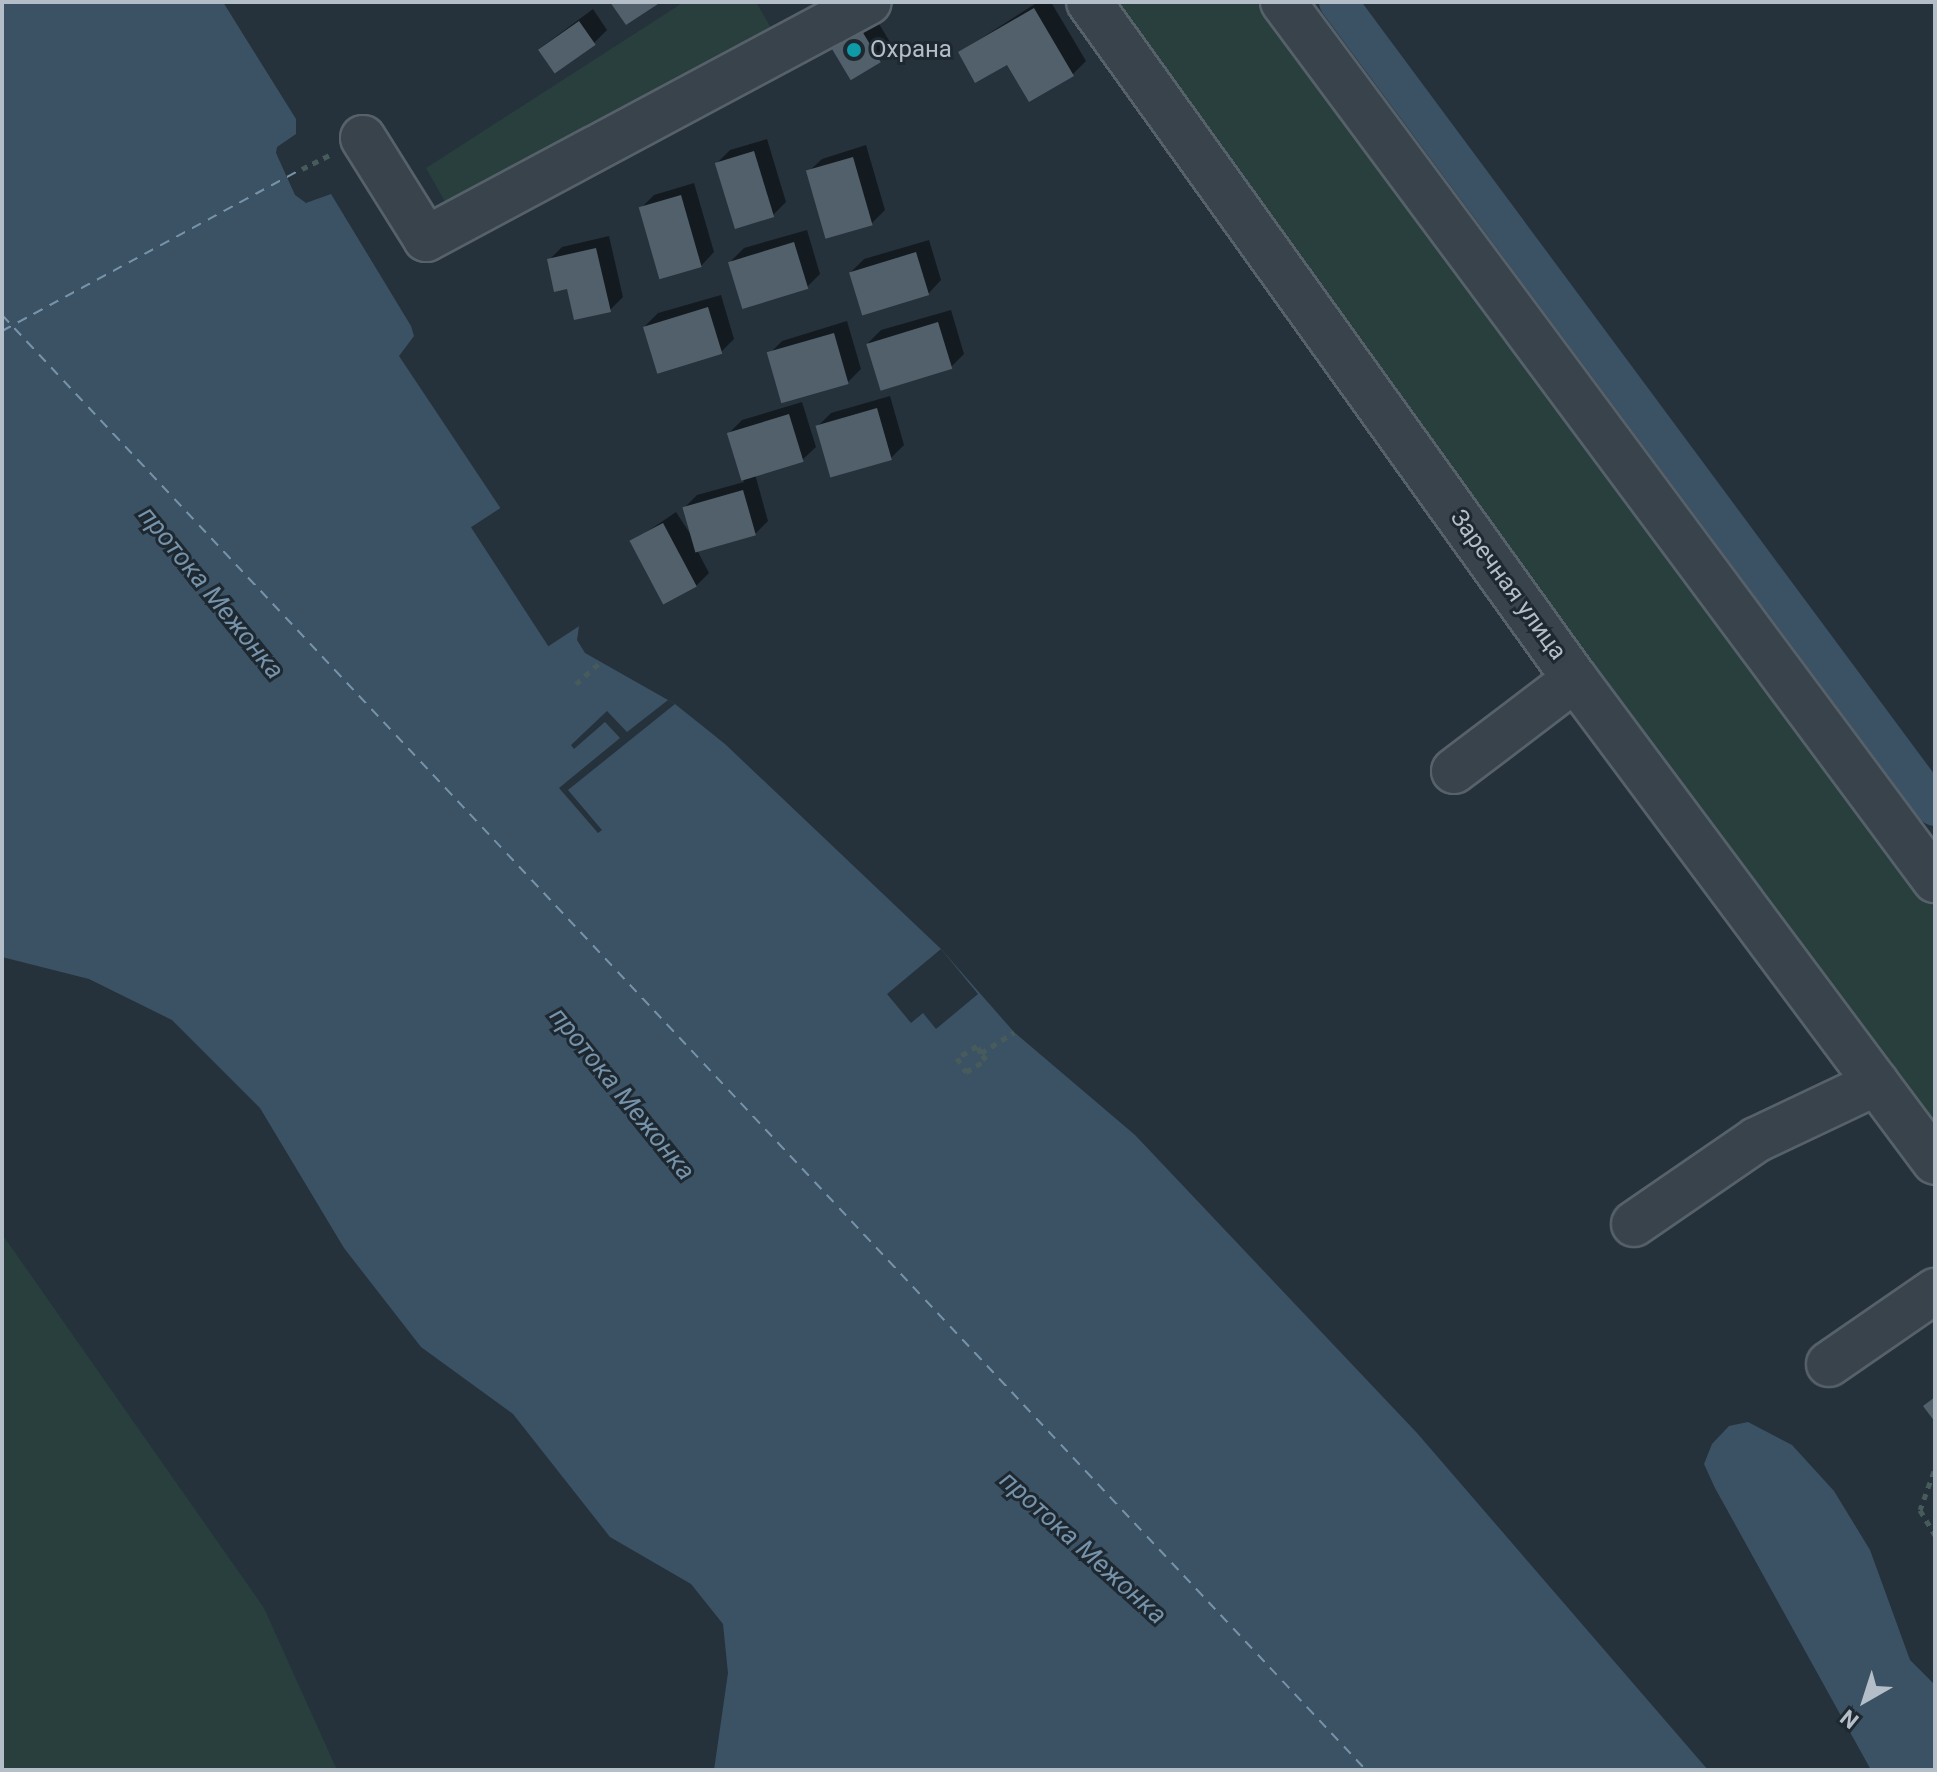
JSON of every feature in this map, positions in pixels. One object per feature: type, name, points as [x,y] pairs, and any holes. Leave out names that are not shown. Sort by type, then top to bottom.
[{"type":"street","points":[[363,138],[426,239],[869,2]]},
{"type":"street","name":"Заречная улица","points":[[1089,2],[1575,679],[1935,1162]]},
{"type":"street","points":[[1283,2],[1935,880]]},
{"type":"street","points":[[1454,771],[1575,679]]},
{"type":"street","points":[[1634,1224],[1756,1140],[1876,1083]]},
{"type":"street","points":[[1829,1364],[1935,1291]]},
{"type":"path","points":[[576,684],[598,664]]},
{"type":"path","points":[[981,1053],[1014,1032]]},
{"type":"path","points":[[977,1046],[981,1053],[986,1060],[966,1072],[957,1058],[977,1046]]},
{"type":"path","points":[[1935,1472],[1920,1510],[1935,1535]]},
{"type":"green space","points":[[684,2],[756,2],[774,33],[449,209],[426,168]]},
{"type":"green space","points":[[1111,2],[1263,2],[1585,448],[1935,909],[1935,1131],[1800,955]]},
{"type":"green space","points":[[2,1234],[264,1608],[337,1770],[2,1770]]},
{"type":"water","name":"протока Межонка","points":[[2,2],[223,2],[296,119],[296,134],[277,147],[276,153],[295,195],[306,203],[331,194],[411,326],[414,336],[399,356],[579,626],[577,640],[585,653],[675,704],[725,744],[941,949],[1014,1032],[1135,1135],[1417,1433],[1708,1770],[714,1770],[728,1673],[723,1624],[691,1584],[610,1537],[513,1414],[421,1347],[344,1248],[260,1108],[172,1020],[89,979],[2,957]]},
{"type":"water","points":[[1748,1422],[1792,1445],[1834,1491],[1870,1550],[1910,1660],[1935,1685],[1935,1770],[1871,1770],[1715,1488],[1704,1464],[1712,1444],[1729,1426]]},
{"type":"pier","points":[[502,507],[579,626],[548,646],[471,527]]},
{"type":"pier","points":[[668,700],[675,704],[568,790],[602,830],[598,833],[559,788],[620,738],[605,722],[574,749],[571,745],[607,711],[627,732]]},
{"type":"pier","points":[[941,949],[978,994],[936,1029],[923,1013],[911,1023],[887,994]]},
{"type":"building","points":[[610,2],[661,2],[626,25]]},
{"type":"building","points":[[1034,8],[1074,76],[1029,102],[1007,65],[975,83],[958,52]]},
{"type":"building","points":[[579,21],[596,45],[555,73],[538,50]]},
{"type":"building","name":"Охрана","points":[[856,21],[881,62],[851,80],[826,39]]},
{"type":"building","points":[[754,151],[774,217],[735,229],[715,163]]},
{"type":"building","points":[[853,157],[873,225],[825,239],[806,171]]},
{"type":"building","points":[[681,195],[702,267],[659,279],[639,207]]},
{"type":"building","points":[[794,242],[808,289],[742,309],[728,262]]},
{"type":"building","points":[[596,248],[611,312],[574,320],[567,289],[554,292],[547,259]]},
{"type":"building","points":[[916,252],[929,295],[862,315],[849,272]]},
{"type":"building","points":[[708,307],[722,354],[657,374],[643,327]]},
{"type":"building","points":[[938,322],[952,369],[881,391],[866,344]]},
{"type":"building","points":[[834,333],[849,384],[781,403],[767,352]]},
{"type":"building","points":[[877,408],[892,460],[830,478],[815,426]]},
{"type":"building","points":[[789,414],[804,462],[741,481],[727,433]]},
{"type":"building","points":[[743,490],[756,535],[695,553],[682,507]]},
{"type":"building","points":[[663,523],[697,587],[663,604],[629,541]]},
{"type":"building","points":[[1935,1397],[1935,1422],[1923,1406]]},
{"type":"waterway","points":[[1338,2],[1935,807]]},
{"type":"ferry route","points":[[2,331],[302,169]]},
{"type":"ferry route","points":[[2,315],[1366,1770]]},
{"type":"place","name":"Охрана","points":[[854,50]]}]
